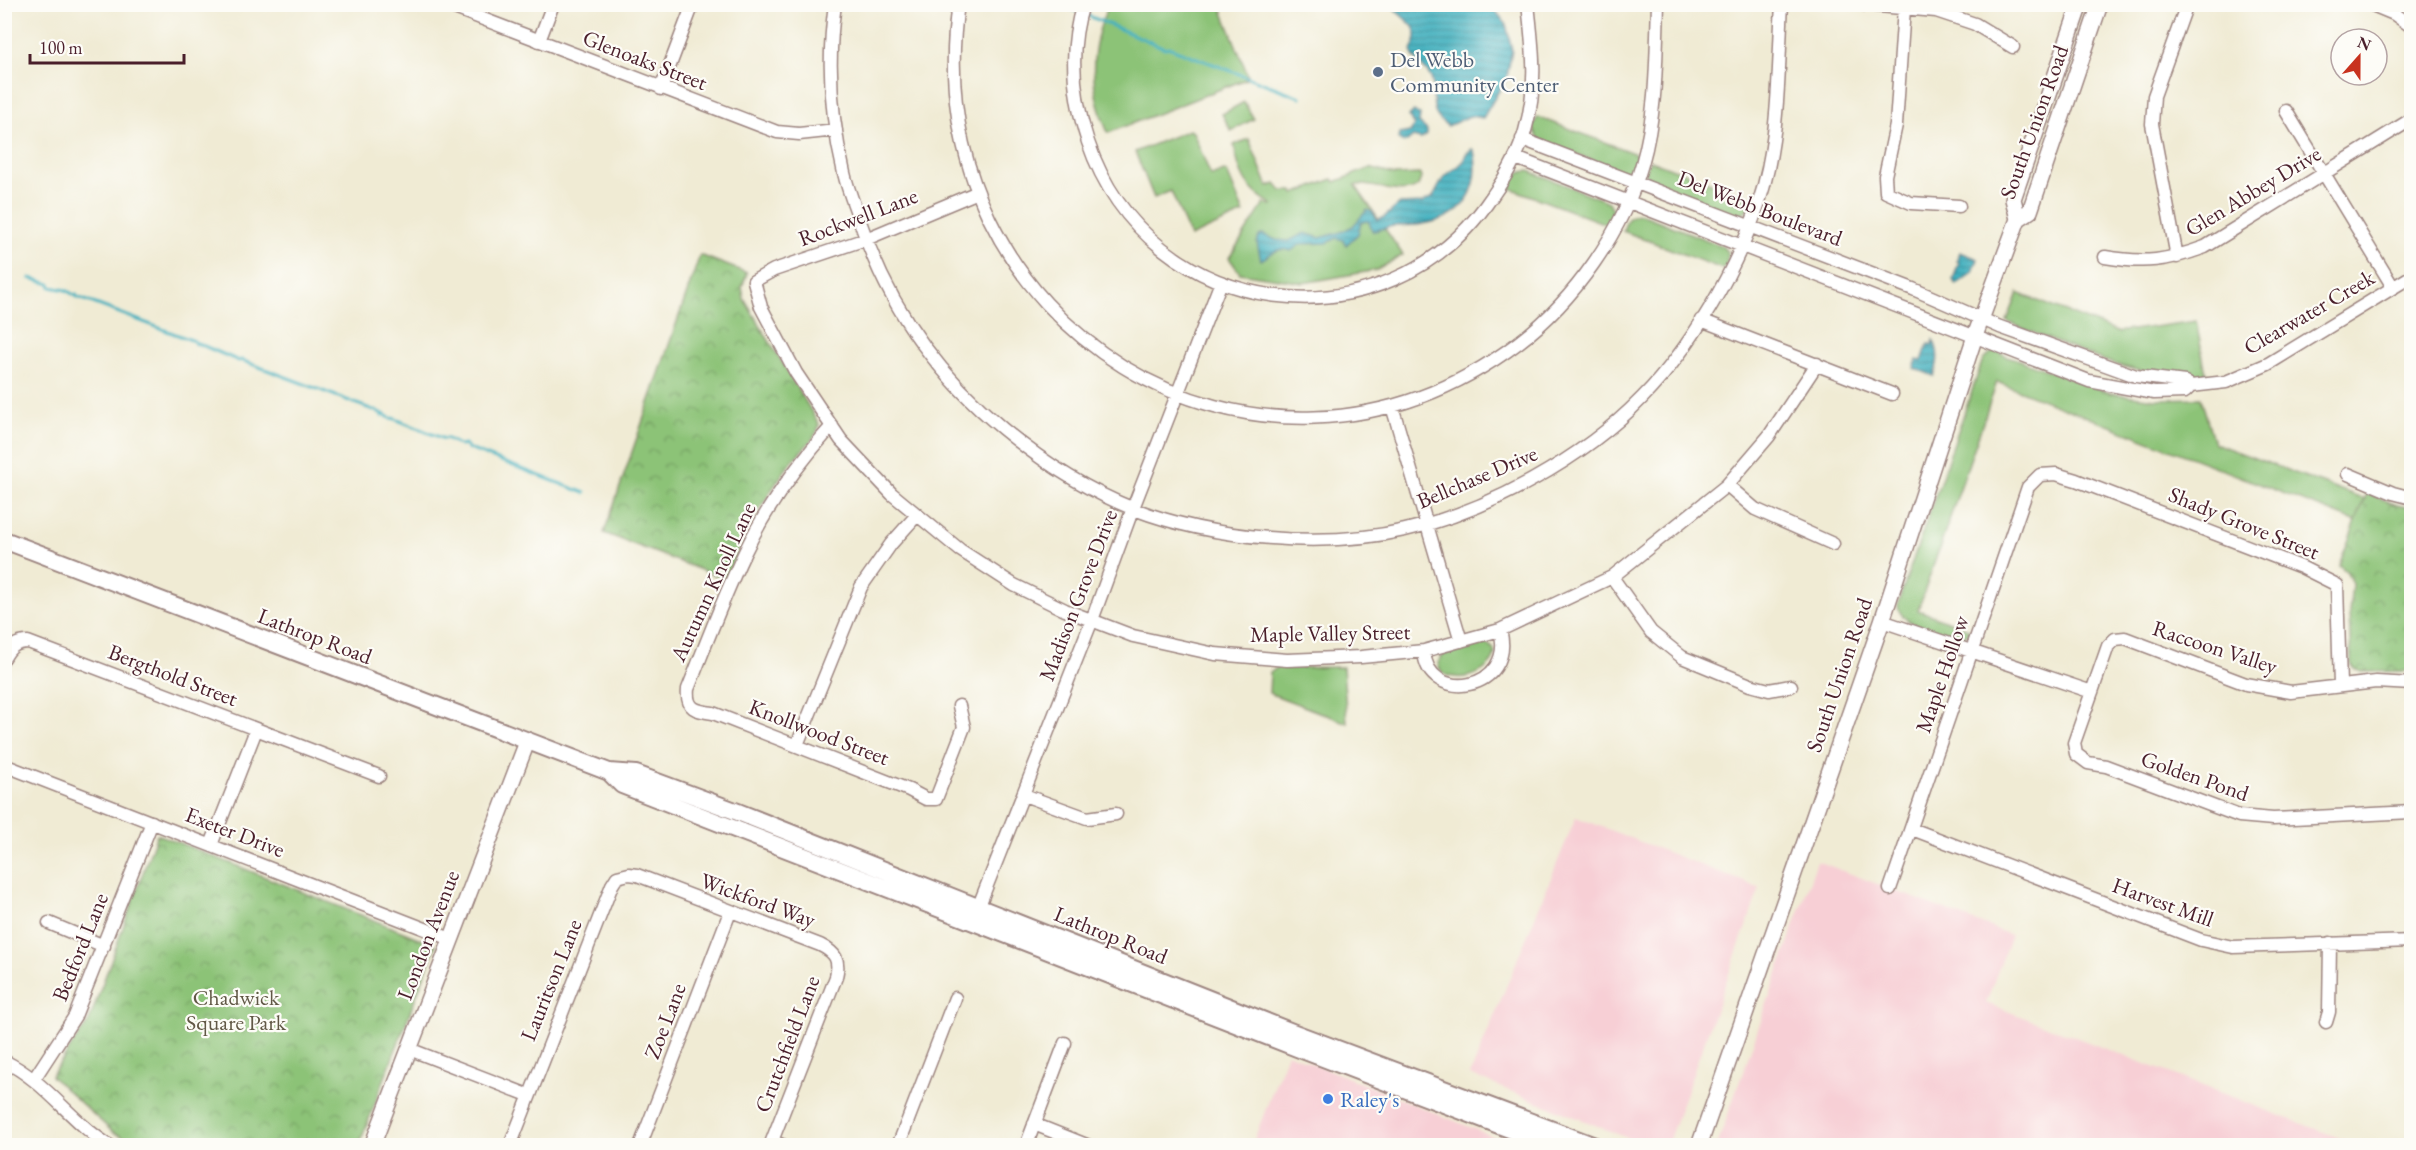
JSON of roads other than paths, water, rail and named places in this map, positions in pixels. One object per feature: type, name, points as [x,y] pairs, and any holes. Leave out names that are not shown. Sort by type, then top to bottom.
[{"type":"main road","name":"Lathrop Road","points":[[4,540],[609,772],[622,785],[976,914],[1554,1146]]},
{"type":"main road","name":"Lathrop Road","points":[[1299,1042],[1595,1146]]},
{"type":"street","name":"Glenoaks Street","points":[[444,4],[777,132],[799,134],[836,130]]},
{"type":"street","points":[[539,41],[553,4]]},
{"type":"street","points":[[661,89],[693,4]]},
{"type":"street","name":"Bellchase Drive","points":[[835,4],[832,25],[831,76],[836,130],[844,176],[873,259],[900,311],[936,364],[975,406],[1032,453],[1073,480],[1132,508],[1168,520],[1233,535],[1289,539],[1351,537],[1404,530],[1511,491],[1557,466],[1641,399],[1672,363],[1728,275],[1758,203],[1775,128],[1782,4]]},
{"type":"street","points":[[958,4],[953,34],[953,62],[957,114],[963,146],[985,212],[1005,249],[1032,289],[1059,318],[1104,356],[1133,374],[1203,404],[1251,414],[1291,417],[1340,416],[1377,411],[1459,381],[1491,363],[1555,312],[1575,289],[1606,242],[1627,202],[1642,166],[1654,111],[1658,4]]},
{"type":"street","points":[[1083,4],[1076,25],[1073,68],[1079,117],[1096,165],[1108,188],[1126,214],[1142,231],[1183,264],[1221,282],[1268,296],[1350,294],[1407,272],[1426,262],[1470,227],[1516,158],[1522,139],[1532,96],[1535,68],[1528,4]]},
{"type":"street","points":[[1856,4],[1936,11],[1975,24],[2013,47]]},
{"type":"street","name":"South Union Road","points":[[1699,1146],[1882,621],[1975,336],[2018,219],[2013,199],[2080,4]]},
{"type":"street","name":"South Union Road","points":[[2018,219],[2030,211],[2100,4]]},
{"type":"street","points":[[2177,257],[2152,123],[2154,96],[2187,4]]},
{"type":"street","points":[[2370,4],[2394,14],[2412,27]]},
{"type":"street","points":[[1904,8],[1896,124],[1885,176],[1886,192],[1911,203],[1959,206]]},
{"type":"street","points":[[2286,111],[2393,287]]},
{"type":"street","name":"Glen Abbey Drive","points":[[2105,257],[2136,262],[2157,261],[2177,257],[2213,243],[2412,119]]},
{"type":"street","name":"Del Webb Boulevard","points":[[1522,139],[1913,289],[1982,319]]},
{"type":"street","name":"Del Webb Boulevard","points":[[1516,158],[1975,336]]},
{"type":"street","name":"Rockwell Lane","points":[[754,281],[774,270],[866,239],[978,192]]},
{"type":"street","name":"Clearwater Creek","points":[[1975,336],[2089,381],[2154,393],[2185,392],[2191,386],[2226,382],[2268,364],[2412,276]]},
{"type":"street","name":"Maple Valley Street","points":[[754,281],[761,307],[796,373],[842,440],[892,494],[960,550],[1014,585],[1133,636],[1215,654],[1287,660],[1361,657],[1424,651],[1500,630],[1612,577],[1727,485],[1769,436],[1817,364]]},
{"type":"street","name":"Madison Grove Drive","points":[[976,914],[1092,620],[1132,508],[1221,282]]},
{"type":"street","name":"Clearwater Creek","points":[[1982,319],[2136,376],[2185,382],[2191,386]]},
{"type":"street","points":[[1701,320],[1892,394]]},
{"type":"street","points":[[1392,406],[1428,522],[1461,641]]},
{"type":"street","name":"Autumn Knoll Lane","points":[[688,703],[688,689],[745,553],[772,504],[807,455],[832,426]]},
{"type":"street","name":"Shady Grove Street","points":[[2040,475],[2056,474],[2076,480],[2301,567],[2337,585],[2340,685]]},
{"type":"street","points":[[2348,474],[2393,493],[2412,498]]},
{"type":"street","name":"Maple Hollow","points":[[1890,889],[2028,487],[2040,475]]},
{"type":"street","points":[[1727,485],[1755,508],[1833,544]]},
{"type":"street","points":[[797,745],[861,587],[891,544],[917,515]]},
{"type":"street","points":[[1612,577],[1651,632],[1682,657],[1749,685],[1768,690],[1791,686]]},
{"type":"street","points":[[1882,621],[2092,692]]},
{"type":"street","points":[[1424,651],[1426,666],[1445,682],[1458,685],[1476,682],[1489,675],[1501,660],[1503,643],[1500,630]]},
{"type":"street","name":"Raccoon Valley","points":[[2092,692],[2108,645],[2115,639],[2124,638],[2246,684],[2291,692],[2376,682],[2412,684]]},
{"type":"street","name":"Bergthold Street","points":[[4,658],[12,646],[28,642],[379,776]]},
{"type":"street","name":"Golden Pond","points":[[2092,692],[2074,743],[2076,754],[2088,763],[2106,766],[2239,816],[2272,819],[2412,812]]},
{"type":"street","name":"Knollwood Street","points":[[688,703],[693,709],[713,713],[797,745],[926,799],[936,799],[964,728],[959,706]]},
{"type":"street","points":[[211,845],[256,730]]},
{"type":"street","name":"London Avenue","points":[[372,1146],[527,741]]},
{"type":"street","name":"Exeter Drive","points":[[4,765],[451,939]]},
{"type":"street","points":[[1023,795],[1087,818],[1116,814]]},
{"type":"street","name":"Bedford Lane","points":[[34,1079],[75,1016],[152,822]]},
{"type":"street","name":"Harvest Mill","points":[[1912,830],[2201,940],[2233,947],[2412,941]]},
{"type":"street","name":"Lauritson Lane","points":[[510,1146],[528,1095],[616,877],[637,875],[663,885]]},
{"type":"street","name":"Wickford Way","points":[[663,885],[820,945],[832,951],[837,957]]},
{"type":"street","name":"Zoe Lane","points":[[640,1146],[730,912]]},
{"type":"street","points":[[49,923],[104,946]]},
{"type":"street","points":[[2326,1022],[2329,1012],[2330,943]]},
{"type":"street","name":"Crutchfield Lane","points":[[775,1144],[836,977],[839,964],[837,957]]},
{"type":"street","points":[[898,1146],[955,998]]},
{"type":"street","points":[[1026,1146],[1065,1043]]},
{"type":"street","points":[[410,1049],[528,1095]]},
{"type":"street","points":[[4,1061],[34,1079],[80,1124],[110,1146]]},
{"type":"street","points":[[1034,1124],[1089,1146]]},
{"type":"water","points":[[1392,5],[1491,5],[1506,24],[1512,50],[1507,77],[1483,118],[1470,116],[1448,126],[1441,121],[1434,110],[1431,78],[1411,51],[1415,42],[1415,30]]},
{"type":"water","points":[[1414,111],[1420,115],[1419,123],[1427,130],[1427,135],[1421,139],[1413,137],[1407,142],[1402,142],[1399,139],[1400,134],[1410,132],[1414,126],[1409,116]]},
{"type":"water","points":[[1472,149],[1476,164],[1472,189],[1467,199],[1449,215],[1423,224],[1392,226],[1372,231],[1369,222],[1366,221],[1361,223],[1358,234],[1346,245],[1343,240],[1337,238],[1327,243],[1301,244],[1291,251],[1278,250],[1261,260],[1257,243],[1259,236],[1263,234],[1276,240],[1289,241],[1305,233],[1320,238],[1353,226],[1367,210],[1373,212],[1377,220],[1400,204],[1422,203],[1433,197],[1444,177],[1463,162],[1466,154]]},
{"type":"water","points":[[1960,252],[1978,259],[1973,272],[1956,285],[1953,280]]},
{"type":"water","points":[[1933,340],[1938,358],[1934,376],[1914,368],[1917,360],[1922,361],[1928,344],[1932,345]]},
{"type":"waterway","points":[[1060,4],[1078,12]]},
{"type":"waterway","points":[[1084,14],[1165,48],[1168,47],[1300,97]]},
{"type":"waterway","points":[[30,278],[194,341],[195,344],[381,413],[382,416],[384,414],[391,419],[446,438],[461,446],[464,445],[469,449],[585,493]]},
{"type":"place","name":"Del Webb Community Center","points":[[1378,72]]},
{"type":"place","name":"Raley's","points":[[1328,1099]]},
{"type":"park label","name":"Chadwick Square Park","points":[[236,1010]]}]
